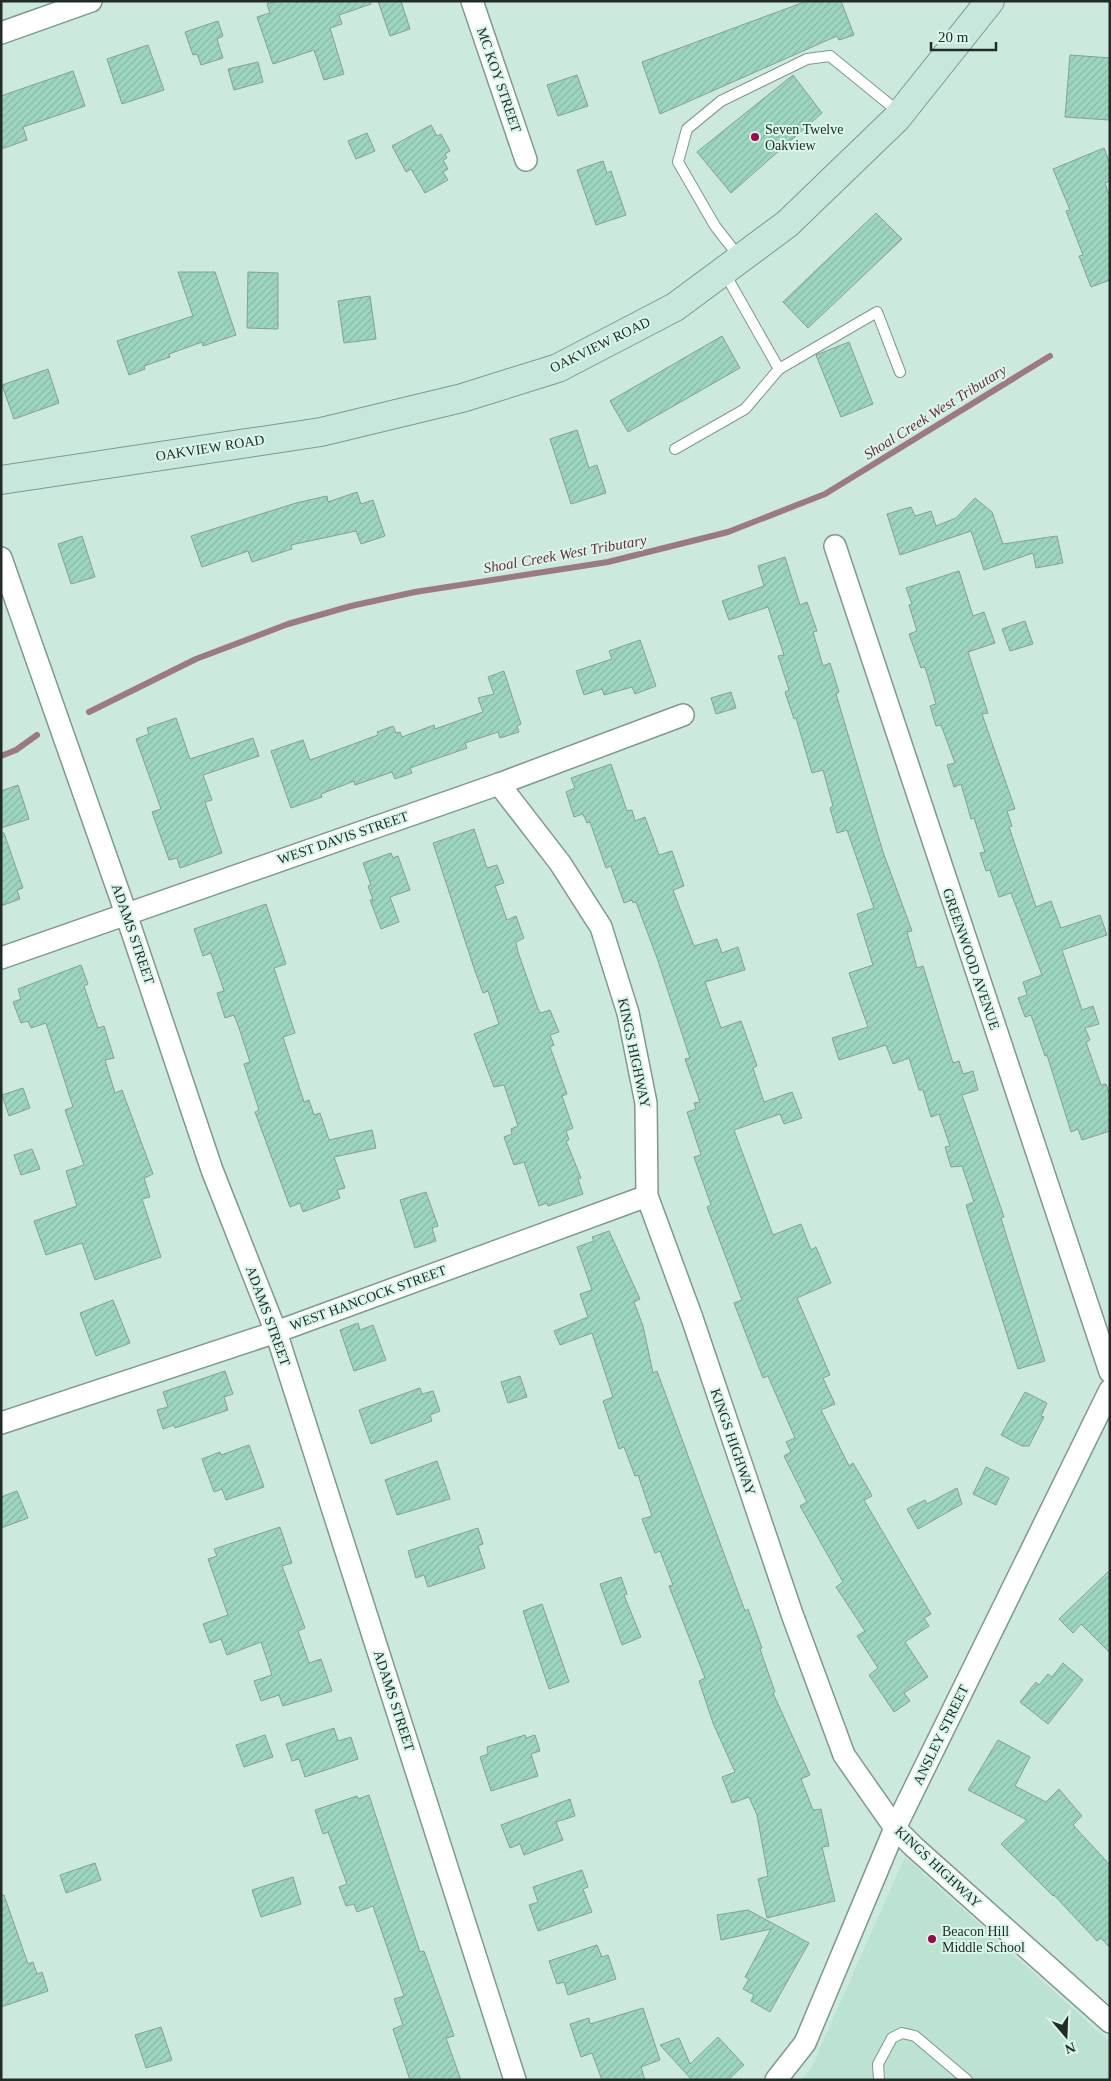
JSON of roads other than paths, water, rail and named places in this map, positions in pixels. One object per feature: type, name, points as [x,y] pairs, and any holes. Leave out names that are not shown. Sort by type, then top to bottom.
[{"type":"street","points":[[1,33],[91,1]]},
{"type":"street","name":"MC KOY STREET","points":[[472,1],[526,160]]},
{"type":"street","name":"OAKVIEW ROAD","points":[[1,480],[321,432],[462,398],[558,368],[675,307],[787,224],[835,180],[901,114],[990,1]]},
{"type":"street","name":"GREENWOOD AVENUE","points":[[835,546],[1110,1372]]},
{"type":"street","name":"ADAMS STREET","points":[[1,558],[126,913],[212,1170],[276,1332],[516,2080]]},
{"type":"street","name":"WEST DAVIS STREET","points":[[1,958],[499,784],[683,715]]},
{"type":"street","name":"KINGS HIGHWAY","points":[[499,784],[560,863],[601,927],[628,1013],[646,1103],[647,1196],[692,1318],[792,1614],[844,1755],[895,1828],[1110,2022]]},
{"type":"street","name":"WEST HANCOCK STREET","points":[[3,1418],[276,1332],[647,1196]]},
{"type":"street","name":"ANSLEY STREET","points":[[776,2080],[805,2043],[895,1828],[1110,1390]]},
{"type":"lane","points":[[779,369],[715,226],[678,162],[687,128],[721,101],[807,59],[830,56],[901,114]]},
{"type":"lane","points":[[675,449],[745,409],[779,369],[877,312],[900,372]]},
{"type":"lane","points":[[878,2080],[878,2064],[892,2038],[902,2033],[915,2036],[967,2080]]},
{"type":"waterway","name":"Shoal Creek West Tributary","points":[[89,712],[196,659],[288,624],[351,606],[415,592],[608,562],[728,532],[825,494],[1050,356]]},
{"type":"waterway","name":"Shoal Creek West Tributary","points":[[1,756],[16,750],[37,735]]},
{"type":"place","name":"Seven Twelve Oakview","points":[[755,137]]},
{"type":"place","name":"Beacon Hill Middle School","points":[[932,1939]]}]
